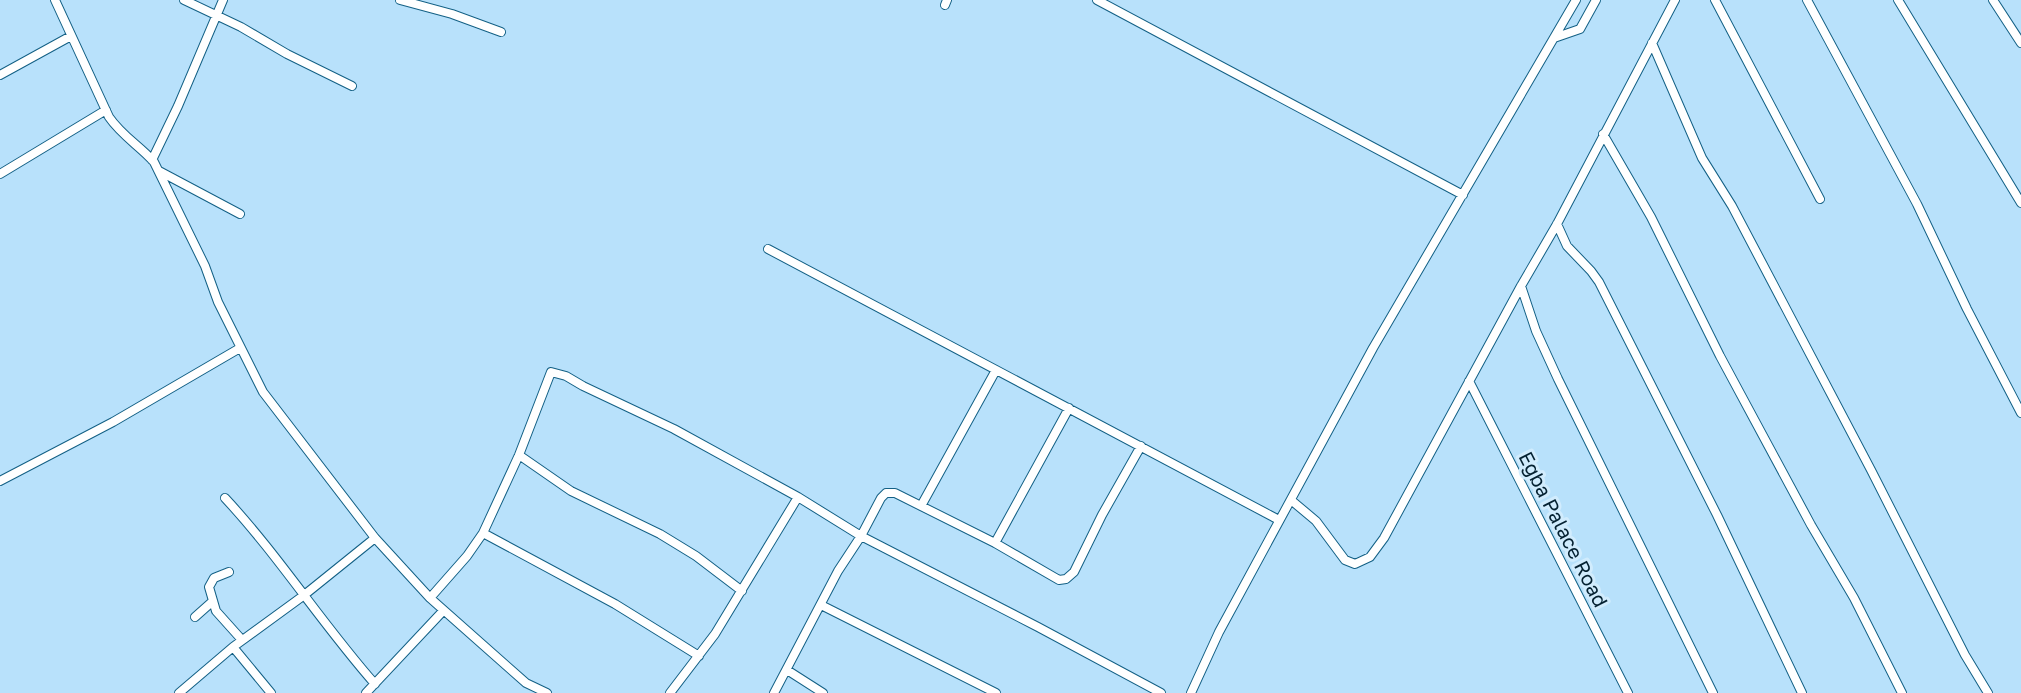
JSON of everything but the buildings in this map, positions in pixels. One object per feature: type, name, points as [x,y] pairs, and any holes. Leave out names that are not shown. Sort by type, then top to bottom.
[{"type":"street","points":[[55,0],[117,130],[152,160],[158,171],[205,266],[218,302],[263,392],[375,538],[430,598],[530,690],[547,693]]},
{"type":"street","points":[[184,0],[351,86]]},
{"type":"street","points":[[152,160],[178,106],[223,0]]},
{"type":"street","points":[[400,0],[452,14],[501,32]]},
{"type":"street","points":[[1097,0],[1463,195]]},
{"type":"street","points":[[1191,693],[1219,632],[1373,348],[1576,0]]},
{"type":"street","points":[[1554,38],[1580,29],[1596,0]]},
{"type":"street","points":[[1291,500],[1316,521],[1345,560],[1355,564],[1370,558],[1384,538],[1557,224],[1675,0]]},
{"type":"street","points":[[1715,0],[1820,199]]},
{"type":"street","points":[[1807,0],[1917,204],[1967,309],[2021,413]]},
{"type":"street","points":[[1898,0],[2021,203]]},
{"type":"street","points":[[1993,0],[2021,43]]},
{"type":"street","points":[[0,75],[71,36]]},
{"type":"street","points":[[1652,43],[1702,158],[1732,206],[1871,470],[1965,656],[1988,693]]},
{"type":"street","points":[[0,174],[106,110]]},
{"type":"street","points":[[1603,134],[1651,217],[1726,367],[1811,525],[1854,598],[1902,693]]},
{"type":"street","points":[[158,171],[240,214]]},
{"type":"street","points":[[1557,224],[1567,246],[1592,271],[1599,282],[1717,515],[1802,693]]},
{"type":"street","points":[[768,249],[1279,519]]},
{"type":"street","points":[[1521,286],[1536,331],[1558,379],[1713,693]]},
{"type":"street","points":[[0,481],[113,422],[240,348]]},
{"type":"street","points":[[921,506],[996,370]]},
{"type":"street","points":[[430,598],[467,556],[483,533],[519,456],[551,372],[567,376],[583,387],[674,429],[798,497],[861,536],[1161,693]]},
{"type":"street","name":"Egba Palace Road","points":[[1469,381],[1628,693]]},
{"type":"street","points":[[995,543],[1069,408]]},
{"type":"street","points":[[774,693],[838,571],[886,493],[895,493],[995,543],[1059,580],[1066,579],[1074,572],[1102,515],[1141,446]]},
{"type":"street","points":[[519,456],[571,491],[660,534],[696,556],[742,591]]},
{"type":"street","points":[[670,693],[715,634],[798,497]]},
{"type":"street","points":[[225,498],[254,529],[342,646],[375,684]]},
{"type":"street","points":[[483,533],[615,604],[699,656]]},
{"type":"street","points":[[180,693],[232,647],[303,596],[375,538]]},
{"type":"street","points":[[229,572],[214,578],[208,587],[216,611],[242,640]]},
{"type":"street","points":[[195,617],[213,601]]},
{"type":"street","points":[[821,605],[996,693]]},
{"type":"street","points":[[366,693],[443,611]]},
{"type":"street","points":[[232,647],[271,693]]},
{"type":"street","points":[[788,670],[823,693]]}]
